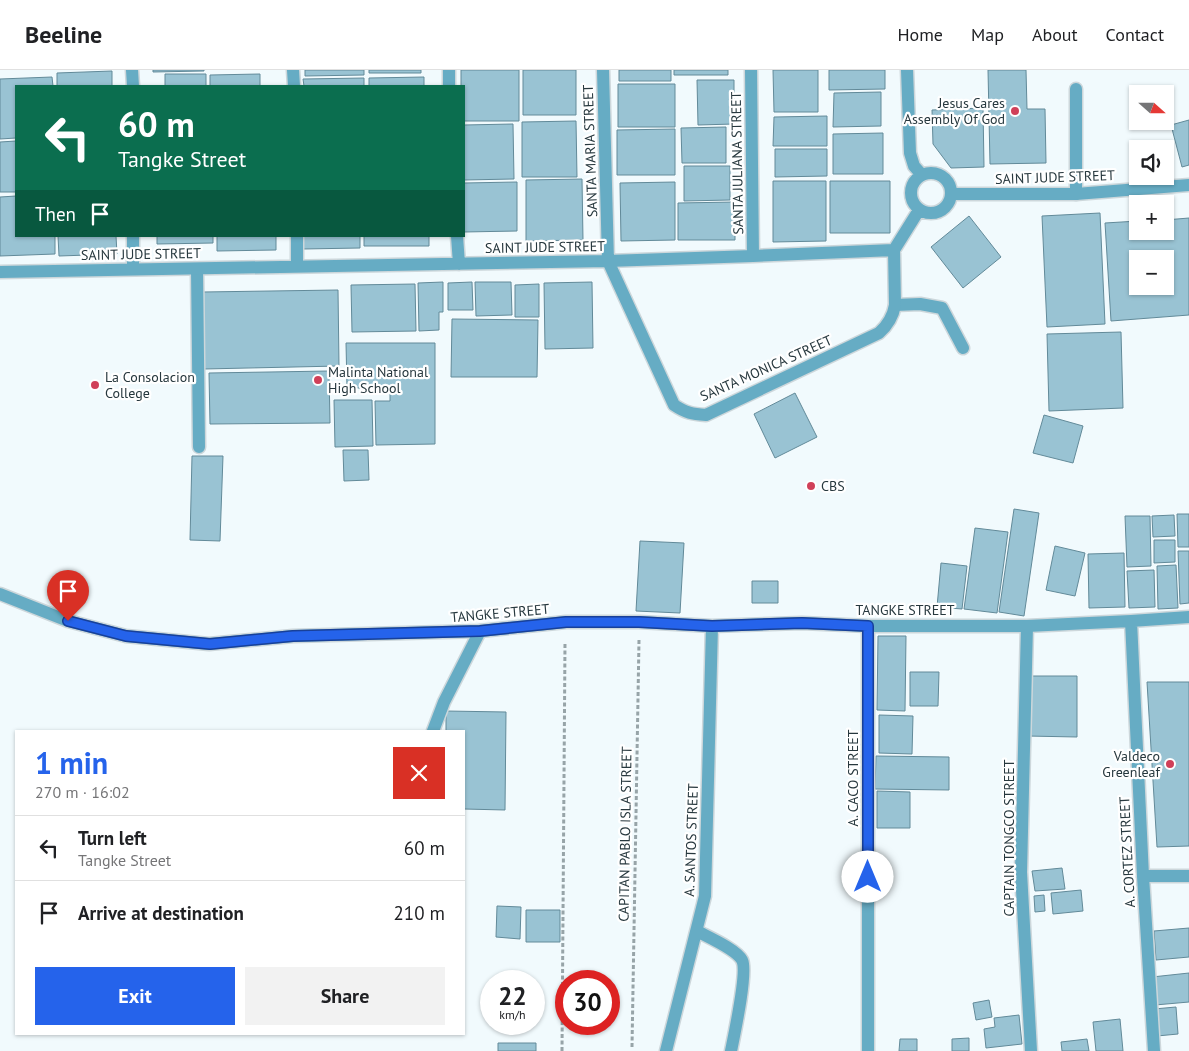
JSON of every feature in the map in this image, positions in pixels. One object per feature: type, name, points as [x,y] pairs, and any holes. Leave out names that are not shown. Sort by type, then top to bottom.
[{"type":"street","points":[[132,70],[132,85]]},
{"type":"street","points":[[293,70],[294,85]]},
{"type":"street","points":[[449,70],[449,85]]},
{"type":"street","name":"SANTA MARIA STREET","points":[[603,70],[608,260]]},
{"type":"street","name":"SANTA JULIANA STREET","points":[[751,70],[753,256]]},
{"type":"street","points":[[907,70],[910,153],[914,166],[922,175]]},
{"type":"street","points":[[1076,89],[1076,194]]},
{"type":"street","points":[[928,173],[936,173],[947,181],[951,194],[946,207],[940,211],[926,213],[914,205],[910,192],[916,179],[928,173]]},
{"type":"street","name":"SAINT JUDE STREET","points":[[951,194],[1076,194],[1189,185]]},
{"type":"street","points":[[894,250],[919,210]]},
{"type":"street","points":[[133,237],[133,269]]},
{"type":"street","points":[[297,237],[297,266]]},
{"type":"street","points":[[457,237],[458,264]]},
{"type":"street","name":"SAINT JUDE STREET","points":[[0,272],[458,264],[894,250]]},
{"type":"street","name":"SANTA MONICA STREET","points":[[608,260],[674,405],[689,413],[706,414],[880,333],[894,313],[894,250]]},
{"type":"street","points":[[197,269],[199,447]]},
{"type":"street","points":[[895,306],[920,304],[942,308],[963,348]]},
{"type":"street","name":"TANGKE STREET","points":[[0,594],[68,621],[126,636],[210,644],[293,636],[480,631],[566,622],[639,622],[712,626],[802,623],[868,626],[1027,626],[1189,617]]},
{"type":"street","name":"A. CORTEZ STREET","points":[[1131,621],[1143,876],[1154,1051]]},
{"type":"street","name":"A. SANTOS STREET","points":[[666,1051],[705,896],[712,626]]},
{"type":"street","name":"A. CACO STREET","points":[[868,626],[868,1051]]},
{"type":"street","name":"CAPTAIN TONGCO STREET","points":[[1027,626],[1021,872],[1031,1051]]},
{"type":"street","points":[[432,730],[480,631]]},
{"type":"street","points":[[1143,876],[1189,876]]},
{"type":"street","points":[[697,930],[732,950],[742,959],[744,965],[743,984],[731,1051]]},
{"type":"path","points":[[562,1051],[566,622]]},
{"type":"path","name":"CAPITAN PABLO ISLA STREET","points":[[632,1047],[639,622]]},
{"type":"building","points":[[153,70],[204,70],[204,71],[153,72]]},
{"type":"building","points":[[305,70],[364,70],[364,75],[305,76]]},
{"type":"building","points":[[369,70],[421,70],[421,73],[369,73]]},
{"type":"building","points":[[461,70],[519,70],[519,121],[465,121],[465,85],[461,85]]},
{"type":"building","points":[[523,70],[576,70],[576,115],[523,115]]},
{"type":"building","points":[[619,70],[671,70],[671,81],[619,81]]},
{"type":"building","points":[[674,70],[728,70],[728,75],[674,75]]},
{"type":"building","points":[[773,70],[818,70],[818,112],[774,112]]},
{"type":"building","points":[[829,70],[885,70],[885,89],[829,90]]},
{"type":"building","points":[[988,70],[1026,70],[1027,109],[1045,109],[1046,163],[990,164]]},
{"type":"building","points":[[112,71],[112,85],[57,85],[57,73]]},
{"type":"building","points":[[165,74],[206,74],[206,85],[165,85]]},
{"type":"building","points":[[260,74],[260,85],[210,85],[210,75]]},
{"type":"building","points":[[52,77],[53,85],[15,85],[15,138],[0,139],[0,79]]},
{"type":"building","points":[[424,77],[424,85],[369,85],[369,78]]},
{"type":"building","points":[[364,78],[364,85],[304,85],[303,79]]},
{"type":"building","points":[[697,80],[734,80],[734,124],[698,125]]},
{"type":"building","points":[[618,84],[675,84],[675,127],[618,127]]},
{"type":"building","points":[[881,92],[881,126],[833,127],[834,93]]},
{"type":"building","points":[[983,108],[984,167],[951,168],[933,144],[932,110]]},
{"type":"building","points":[[827,116],[827,146],[773,146],[774,117]]},
{"type":"building","points":[[1189,120],[1189,165],[1182,167],[1172,130],[1174,130],[1174,124]]},
{"type":"building","points":[[576,121],[577,177],[522,177],[522,122]]},
{"type":"building","points":[[513,124],[514,179],[465,180],[465,125]]},
{"type":"building","points":[[726,127],[726,163],[682,163],[681,128]]},
{"type":"building","points":[[675,129],[675,175],[617,175],[617,130]]},
{"type":"building","points":[[883,133],[883,174],[833,174],[833,134]]},
{"type":"building","points":[[15,141],[15,192],[0,192],[0,142]]},
{"type":"building","points":[[775,149],[827,149],[827,176],[775,177]]},
{"type":"building","points":[[684,166],[730,166],[730,200],[684,201]]},
{"type":"building","points":[[582,179],[583,240],[526,241],[526,180]]},
{"type":"building","points":[[773,181],[826,181],[826,241],[773,242]]},
{"type":"building","points":[[830,181],[890,181],[890,233],[830,233]]},
{"type":"building","points":[[517,182],[517,231],[465,232],[465,183]]},
{"type":"building","points":[[675,182],[675,240],[621,241],[620,183]]},
{"type":"building","points":[[15,196],[15,237],[55,237],[55,254],[0,256],[0,197]]},
{"type":"building","points":[[735,202],[735,240],[678,240],[678,203]]},
{"type":"building","points":[[1100,213],[1105,324],[1047,327],[1042,216]]},
{"type":"building","points":[[969,216],[1001,257],[963,288],[931,247]]},
{"type":"building","points":[[1189,218],[1189,315],[1111,321],[1105,223],[1129,222],[1129,240],[1174,240],[1174,219]]},
{"type":"building","points":[[58,237],[116,237],[117,254],[59,256]]},
{"type":"building","points":[[157,237],[213,237],[213,243],[157,244]]},
{"type":"building","points":[[217,237],[276,237],[276,250],[217,251]]},
{"type":"building","points":[[303,237],[360,237],[360,248],[303,249]]},
{"type":"building","points":[[364,237],[429,237],[429,246],[364,246]]},
{"type":"building","points":[[443,282],[443,312],[439,312],[439,330],[419,331],[418,283]]},
{"type":"building","points":[[472,282],[473,310],[448,310],[448,283]]},
{"type":"building","points":[[475,282],[511,282],[512,315],[476,316]]},
{"type":"building","points":[[592,282],[593,348],[545,349],[544,283]]},
{"type":"building","points":[[415,284],[416,331],[352,332],[351,285]]},
{"type":"building","points":[[539,284],[539,317],[515,317],[515,285]]},
{"type":"building","points":[[338,290],[339,366],[204,369],[203,292]]},
{"type":"building","points":[[452,319],[538,320],[537,377],[451,377]]},
{"type":"building","points":[[1121,332],[1123,408],[1049,411],[1047,334]]},
{"type":"building","points":[[346,343],[435,343],[435,444],[376,445],[375,401],[390,401],[390,388],[347,388]]},
{"type":"building","points":[[329,371],[330,423],[210,424],[209,373]]},
{"type":"building","points":[[795,393],[817,437],[775,458],[754,414]]},
{"type":"building","points":[[334,400],[372,400],[373,446],[335,447]]},
{"type":"building","points":[[1044,415],[1083,426],[1073,463],[1033,453]]},
{"type":"building","points":[[343,450],[368,450],[369,480],[344,481]]},
{"type":"building","points":[[192,456],[223,456],[220,541],[190,540]]},
{"type":"building","points":[[1014,509],[1039,513],[1024,616],[999,612]]},
{"type":"building","points":[[1177,514],[1189,514],[1189,547],[1178,547]]},
{"type":"building","points":[[1174,515],[1175,536],[1153,537],[1152,516]]},
{"type":"building","points":[[1125,516],[1150,516],[1151,566],[1127,567]]},
{"type":"building","points":[[975,528],[1008,532],[997,613],[964,609]]},
{"type":"building","points":[[1154,540],[1175,540],[1175,562],[1154,563]]},
{"type":"building","points":[[640,541],[684,543],[680,613],[636,611]]},
{"type":"building","points":[[1055,546],[1085,553],[1075,596],[1046,590]]},
{"type":"building","points":[[1178,551],[1189,551],[1189,603],[1180,604]]},
{"type":"building","points":[[1124,553],[1125,607],[1089,608],[1088,554]]},
{"type":"building","points":[[941,563],[967,566],[962,609],[937,607]]},
{"type":"building","points":[[1176,565],[1178,608],[1158,609],[1157,566]]},
{"type":"building","points":[[1154,570],[1155,607],[1129,608],[1127,571]]},
{"type":"building","points":[[752,581],[778,581],[778,603],[752,603]]},
{"type":"building","points":[[878,636],[906,636],[905,711],[877,710]]},
{"type":"building","points":[[910,672],[939,672],[938,706],[910,706]]},
{"type":"building","points":[[1027,676],[1077,676],[1077,737],[1027,736]]},
{"type":"building","name":"Valdeco Greenleaf","points":[[1147,682],[1189,682],[1189,846],[1157,847]]},
{"type":"building","points":[[446,711],[506,712],[505,810],[465,809],[465,730],[446,730]]},
{"type":"building","points":[[879,715],[913,716],[912,754],[879,753]]},
{"type":"building","points":[[876,756],[949,757],[949,790],[875,789]]},
{"type":"building","points":[[877,791],[910,792],[910,828],[877,828]]},
{"type":"building","points":[[1062,868],[1065,889],[1035,891],[1032,871]]},
{"type":"building","points":[[1081,890],[1083,911],[1053,914],[1051,893]]},
{"type":"building","points":[[1044,895],[1045,911],[1035,912],[1034,896]]},
{"type":"building","points":[[497,906],[521,907],[520,939],[496,937]]},
{"type":"building","points":[[526,910],[560,910],[560,942],[526,942]]},
{"type":"building","points":[[1189,928],[1189,957],[1156,960],[1154,931]]},
{"type":"building","points":[[1189,973],[1189,1002],[1155,1005],[1152,977]]},
{"type":"building","points":[[989,1000],[992,1017],[976,1020],[973,1003]]},
{"type":"building","points":[[1176,1007],[1178,1034],[1157,1036],[1154,1009]]},
{"type":"building","points":[[1019,1015],[1022,1044],[986,1048],[984,1029],[995,1027],[994,1018]]},
{"type":"building","points":[[1120,1019],[1123,1051],[1096,1051],[1093,1022]]},
{"type":"building","points":[[969,1038],[969,1051],[952,1051],[952,1039]]},
{"type":"building","points":[[900,1039],[917,1039],[917,1051],[899,1051]]},
{"type":"building","points":[[1087,1039],[1089,1051],[1062,1051],[1061,1042]]},
{"type":"building","points":[[498,1043],[536,1043],[536,1051],[498,1051]]},
{"type":"place","name":"Jesus Cares Assembly Of God","points":[[1015,111]]},
{"type":"place","name":"Malinta National High School","points":[[318,380]]},
{"type":"place","name":"La Consolacion College","points":[[95,385]]},
{"type":"place","name":"CBS","points":[[811,486]]},
{"type":"place","name":"Valdeco Greenleaf","points":[[1170,764]]},
{"type":"route","points":[[68,621],[126,636],[210,644],[293,636],[480,631],[566,622],[639,622],[712,626],[802,623],[868,626],[868,877]]}]
